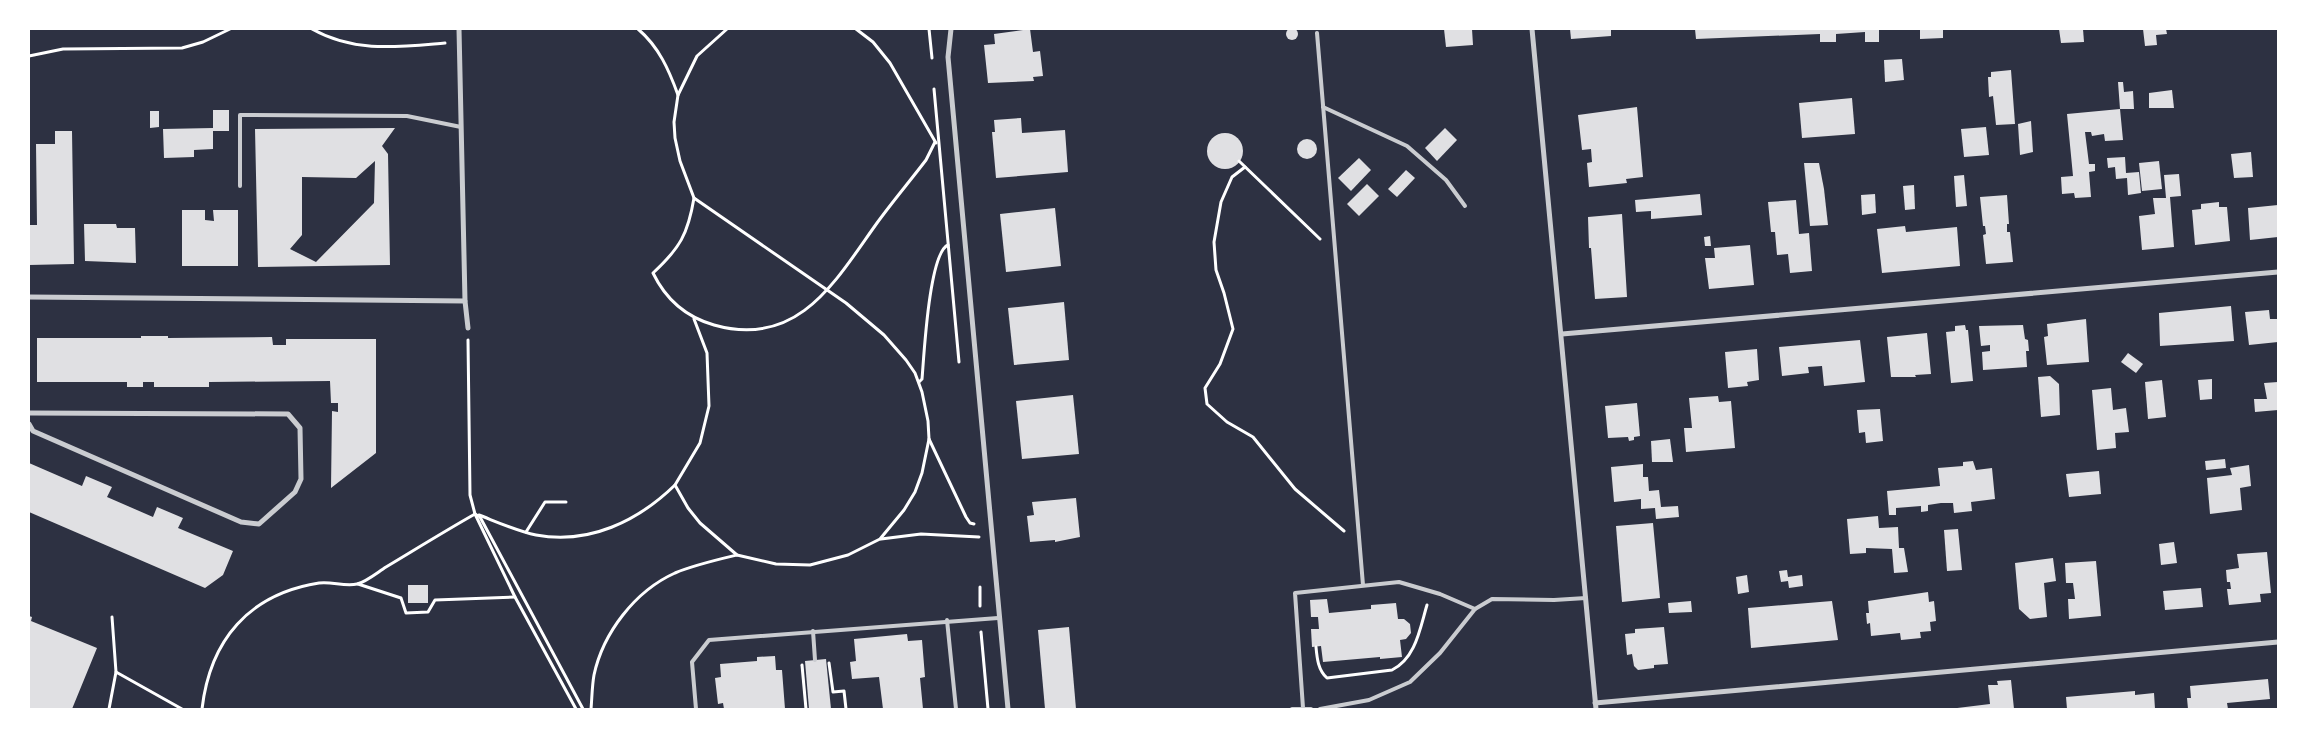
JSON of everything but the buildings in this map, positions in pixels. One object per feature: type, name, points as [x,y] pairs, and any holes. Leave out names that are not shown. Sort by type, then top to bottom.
[{"type":"street","points":[[459,29],[462,77],[461,127],[468,328]]},
{"type":"street","points":[[950,29],[948,57],[998,618],[1008,709]]},
{"type":"street","points":[[1532,29],[1596,706],[2278,642]]},
{"type":"street","points":[[1562,334],[1815,314],[2278,272]]},
{"type":"street","points":[[29,296],[466,301]]},
{"type":"street","points":[[29,413],[288,414],[300,428],[301,479],[295,492],[260,524],[241,522],[34,431],[29,424]]},
{"type":"lane","points":[[1317,33],[1362,585]]},
{"type":"lane","points":[[1323,107],[1407,146],[1446,180],[1465,206]]},
{"type":"lane","points":[[240,186],[240,115],[407,116],[461,127]]},
{"type":"lane","points":[[1303,708],[1295,593],[1399,582],[1440,594],[1475,609]]},
{"type":"lane","points":[[1320,709],[1369,700],[1410,682],[1440,653],[1475,609],[1492,599],[1554,600],[1586,598]]},
{"type":"lane","points":[[696,709],[692,662],[709,640],[947,620],[998,618]]},
{"type":"lane","points":[[947,620],[956,709]]},
{"type":"lane","points":[[813,632],[815,660]]},
{"type":"lane","points":[[1292,709],[1311,709]]},
{"type":"path","points":[[29,56],[63,49],[182,48],[203,42],[230,29]]},
{"type":"path","points":[[312,29],[348,44],[390,48],[459,42]]},
{"type":"path","points":[[638,29],[657,49],[668,67],[678,96]]},
{"type":"path","points":[[475,514],[526,532],[561,537],[585,535],[608,529],[648,509],[675,485],[700,443],[709,406],[707,353],[694,319],[666,294],[653,273],[676,251],[683,240],[690,222],[694,198],[680,161],[675,138],[674,122],[678,96],[697,56],[727,29]]},
{"type":"path","points":[[856,29],[873,42],[890,63],[934,142],[939,144],[956,142]]},
{"type":"path","points":[[929,29],[932,59]]},
{"type":"path","points":[[934,87],[960,370]]},
{"type":"path","points":[[694,319],[738,330],[769,327],[797,316],[828,292],[926,160],[934,142]]},
{"type":"path","points":[[1239,161],[1335,254]]},
{"type":"path","points":[[1245,167],[1232,177],[1221,202],[1214,242],[1216,270],[1233,329],[1220,364],[1206,388],[1207,404],[1227,422],[1253,437],[1295,490],[1326,514],[1360,546]]},
{"type":"path","points":[[694,198],[846,303],[884,335],[906,360],[919,382],[928,421],[929,439],[915,492],[904,510],[880,539]]},
{"type":"path","points":[[919,382],[922,379],[929,302],[938,258],[944,246],[948,245]]},
{"type":"path","points":[[468,328],[470,495],[475,514],[515,597],[576,709]]},
{"type":"path","points":[[929,439],[962,510],[970,523],[974,524]]},
{"type":"path","points":[[675,485],[688,508],[700,523],[737,555],[776,564],[810,565],[848,555],[880,539],[921,534],[991,537]]},
{"type":"path","points":[[526,532],[545,502],[566,502]]},
{"type":"path","points":[[357,584],[475,514]]},
{"type":"path","points":[[475,514],[480,517],[583,709]]},
{"type":"path","points":[[974,514],[977,547]]},
{"type":"path","points":[[591,709],[594,675],[602,650],[632,604],[653,586],[674,574],[737,555]]},
{"type":"path","points":[[202,709],[210,669],[221,644],[240,620],[264,601],[290,589],[321,582],[357,584],[401,598],[406,613],[428,612],[435,600],[515,597]]},
{"type":"path","points":[[980,586],[980,619],[988,709]]},
{"type":"path","points":[[1316,647],[1318,662],[1327,678],[1392,670],[1399,667],[1410,654],[1431,594],[1440,594]]},
{"type":"path","points":[[109,709],[116,672],[112,616]]},
{"type":"path","points":[[829,657],[832,692],[844,691],[846,709]]},
{"type":"path","points":[[802,661],[806,709]]},
{"type":"path","points":[[116,672],[182,709]]}]
